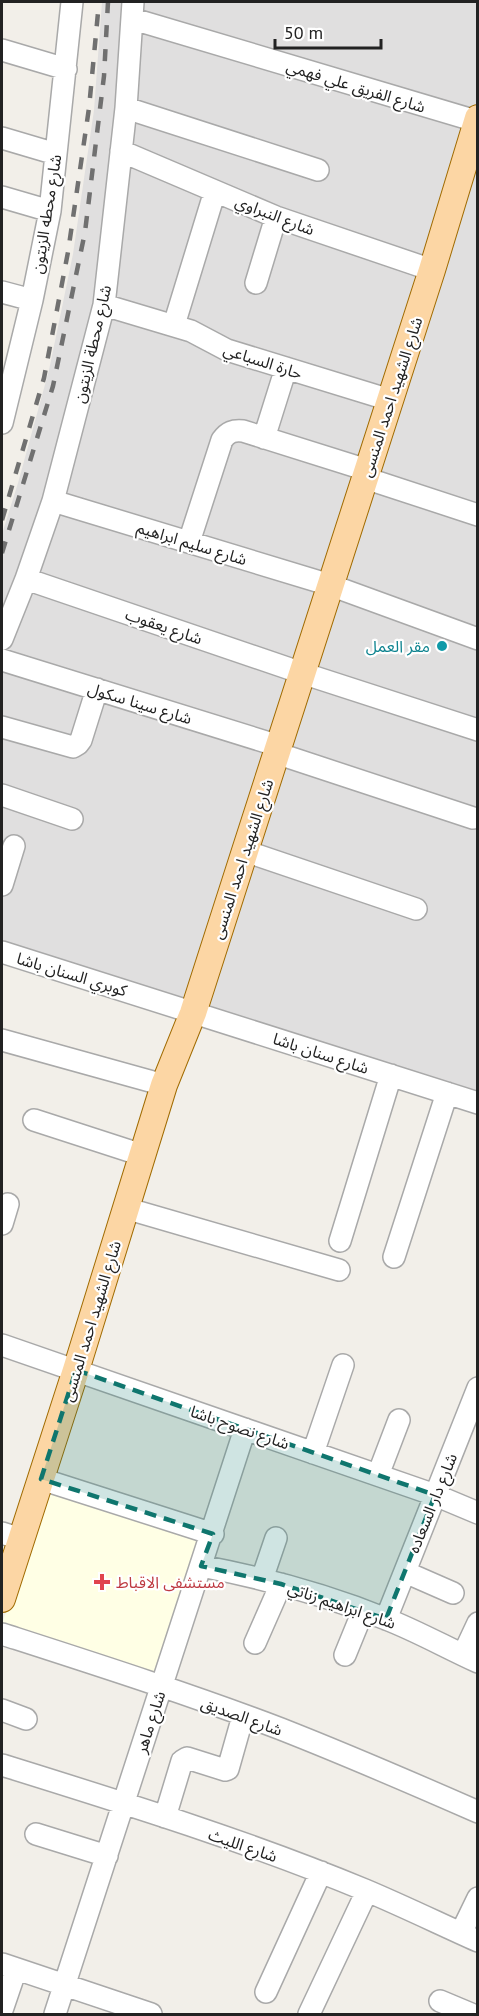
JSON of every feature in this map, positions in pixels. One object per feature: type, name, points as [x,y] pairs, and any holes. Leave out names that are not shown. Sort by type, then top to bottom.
[{"type":"main road","name":"شارع الشهيد احمد المنسى","points":[[2,1599],[11,1536],[40,1479],[76,1370],[164,1085],[193,1013],[432,270],[477,120]]},
{"type":"street","name":"شارع محطه الزيتون","points":[[2,423],[5,401],[32,300],[50,211],[72,2]]},
{"type":"street","name":"شارع محطة الزيتون","points":[[2,639],[53,501],[104,305],[126,108],[133,10]]},
{"type":"street","name":"شارع الفريق علي فهمي","points":[[133,10],[477,120]]},
{"type":"street","points":[[2,50],[66,69]]},
{"type":"street","points":[[126,108],[318,170]]},
{"type":"street","points":[[2,138],[56,154]]},
{"type":"street","name":"شارع النبراوي","points":[[121,151],[276,218],[432,270]]},
{"type":"street","points":[[174,325],[215,191]]},
{"type":"street","points":[[2,197],[50,211]]},
{"type":"street","points":[[255,283],[276,218]]},
{"type":"street","points":[[2,292],[32,300]]},
{"type":"street","name":"حارة السباعي","points":[[104,305],[191,331],[226,350],[390,400]]},
{"type":"street","points":[[264,438],[286,368]]},
{"type":"street","points":[[189,542],[222,440],[235,430],[366,474],[477,516]]},
{"type":"street","name":"شارع سليم ابراهيم","points":[[53,501],[330,585],[477,639]]},
{"type":"street","name":"شارع يعقوب","points":[[26,579],[477,730]]},
{"type":"street","name":"شارع سينا سكول","points":[[2,660],[278,749],[473,818]]},
{"type":"street","points":[[2,727],[73,747],[81,740],[97,689]]},
{"type":"street","points":[[2,795],[72,819]]},
{"type":"street","points":[[2,885],[14,846]]},
{"type":"street","points":[[245,851],[416,909]]},
{"type":"street","name":"شارع سنان باشا","points":[[2,940],[148,990],[165,1004]]},
{"type":"street","name":"كوبري السنان باشا","points":[[2,952],[143,996]]},
{"type":"street","name":"شارع سنان باشا","points":[[2,965],[131,1008],[165,1004]]},
{"type":"street","name":"شارع سنان باشا","points":[[143,996],[477,1103]]},
{"type":"street","points":[[2,1040],[164,1085]]},
{"type":"street","points":[[340,1241],[391,1075]]},
{"type":"street","points":[[394,1257],[447,1093]]},
{"type":"street","points":[[34,1120],[142,1155]]},
{"type":"street","points":[[125,1208],[339,1270]]},
{"type":"street","name":"شارع نصوح باشا","points":[[2,1345],[435,1495],[477,1513]]},
{"type":"street","points":[[313,1453],[343,1365]]},
{"type":"street","name":"شارع دار السعاده","points":[[386,1619],[477,1388]]},
{"type":"street","points":[[378,1475],[399,1420]]},
{"type":"street","name":"شارع ماهر","points":[[55,2014],[213,1534],[245,1429]]},
{"type":"street","points":[[40,1479],[213,1534]]},
{"type":"street","points":[[255,1643],[271,1581],[276,1538]]},
{"type":"street","name":"شارع ابراهيم زناتي","points":[[201,1566],[271,1581],[363,1611],[386,1619],[470,1659]]},
{"type":"street","points":[[405,1572],[453,1593]]},
{"type":"street","points":[[345,1655],[363,1611]]},
{"type":"street","points":[[470,1659],[477,1623]]},
{"type":"street","name":"شارع الصديق","points":[[2,1634],[162,1686],[243,1716],[393,1775],[477,1812]]},
{"type":"street","points":[[2,1710],[26,1719]]},
{"type":"street","points":[[165,1817],[182,1761],[187,1758],[228,1769],[243,1716]]},
{"type":"street","name":"شارع الليث","points":[[2,1765],[124,1803],[321,1872],[469,1937]]},
{"type":"street","points":[[36,1834],[107,1856]]},
{"type":"street","points":[[266,1992],[321,1872]]},
{"type":"street","points":[[309,2014],[367,1891]]},
{"type":"street","points":[[469,1937],[477,1898]]},
{"type":"street","points":[[2,2010],[9,1967],[152,2014]]},
{"type":"street","points":[[440,2001],[471,2014]]},
{"type":"highlighted area","points":[[76,1370],[435,1495],[386,1619],[281,1584],[201,1566],[213,1534],[41,1479]]},
{"type":"shaded area","points":[[102,2],[477,2],[477,1111],[2,954],[2,534],[49,370],[73,254],[94,110]]},
{"type":"shaded area","name":"مستشفى الاقباط","points":[[48,1486],[202,1539],[156,1677],[2,1624]]},
{"type":"railway","points":[[2,520],[44,378],[68,252],[89,108],[99,2]]},
{"type":"railway","points":[[2,553],[53,386],[85,232],[104,76],[108,2]]},
{"type":"place","name":"مقر العمل","points":[[442,646]]},
{"type":"place","name":"مستشفى الاقباط","points":[[102,1582]]}]
